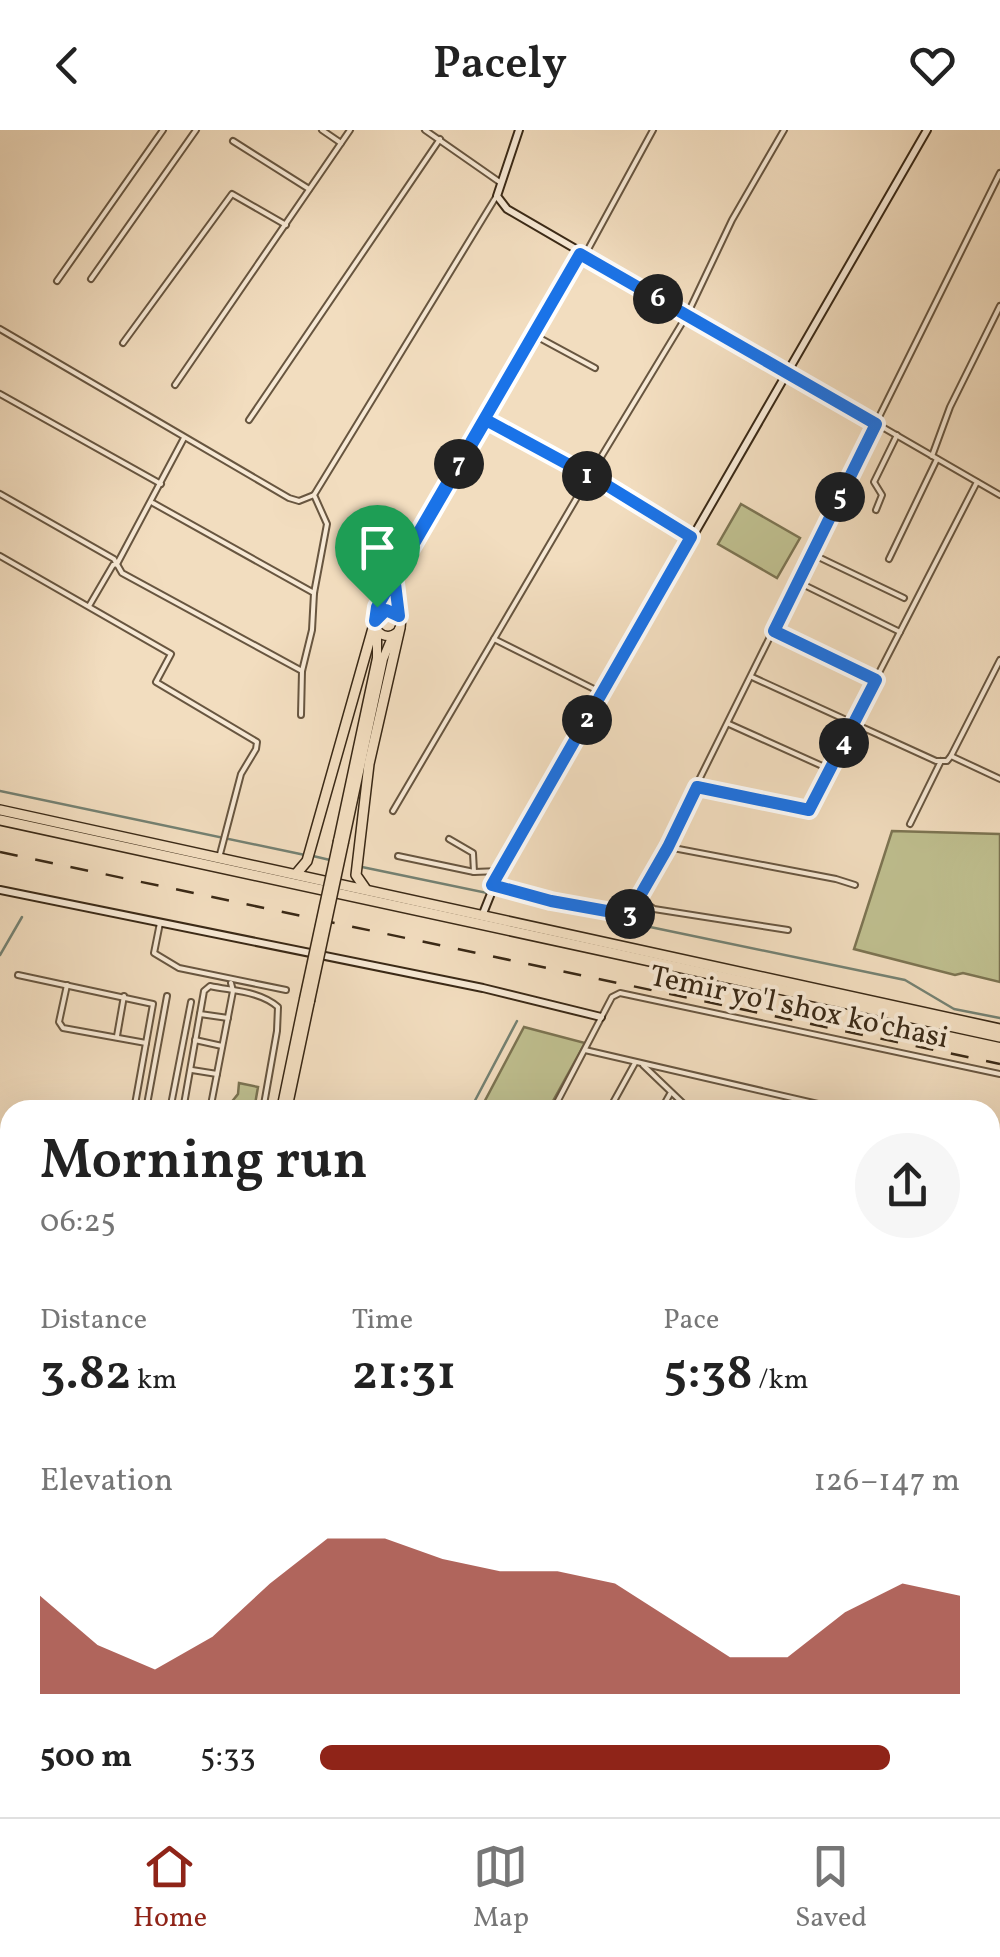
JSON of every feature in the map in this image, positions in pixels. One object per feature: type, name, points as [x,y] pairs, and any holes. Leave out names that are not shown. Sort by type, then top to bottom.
[{"type":"highway","points":[[294,874],[303,869],[308,856],[376,626]]},
{"type":"highway","points":[[368,890],[359,882],[357,866],[369,764],[396,632]]},
{"type":"highway","points":[[0,810],[219,858],[271,874],[294,874],[368,890],[1000,1037]]},
{"type":"highway","points":[[0,820],[1000,1029]]},
{"type":"main road","points":[[286,1100],[383,659],[396,632],[399,616],[386,610],[376,626],[377,658],[341,842]]},
{"type":"main road","points":[[376,626],[386,636],[396,632]]},
{"type":"street","points":[[57,281],[164,130]]},
{"type":"street","points":[[91,279],[196,130]]},
{"type":"street","points":[[322,130],[341,142]]},
{"type":"street","points":[[175,385],[350,130]]},
{"type":"street","points":[[425,130],[500,183]]},
{"type":"street","points":[[0,330],[289,498],[299,501],[314,496],[497,196],[519,130]]},
{"type":"street","points":[[376,626],[377,607],[394,575],[653,130]]},
{"type":"street","points":[[393,811],[687,315],[732,220],[784,130]]},
{"type":"street","points":[[481,919],[500,871],[927,130]]},
{"type":"street","points":[[249,420],[440,139]]},
{"type":"street","points":[[233,141],[310,190]]},
{"type":"street","points":[[491,888],[622,916],[634,911],[1000,173]]},
{"type":"street","points":[[122,343],[232,194],[286,225]]},
{"type":"street","points":[[497,196],[506,210],[1000,495]]},
{"type":"street","points":[[889,559],[935,457],[950,407],[1000,306]]},
{"type":"street","points":[[534,335],[595,368]]},
{"type":"street","points":[[0,394],[160,484]]},
{"type":"street","points":[[486,420],[691,537]]},
{"type":"street","points":[[876,510],[882,495],[874,482],[897,436]]},
{"type":"street","points":[[89,606],[117,564],[184,438]]},
{"type":"street","points":[[697,787],[809,810],[977,482]]},
{"type":"street","points":[[0,494],[114,559],[122,573],[302,671]]},
{"type":"street","points":[[300,715],[302,671],[312,630],[326,524],[314,496]]},
{"type":"street","points":[[151,502],[314,593]]},
{"type":"street","points":[[812,554],[904,598]]},
{"type":"street","points":[[0,556],[171,654],[156,682],[257,742],[241,774],[219,858]]},
{"type":"street","points":[[394,575],[399,616]]},
{"type":"street","points":[[798,582],[900,632]]},
{"type":"street","points":[[774,631],[876,680]]},
{"type":"street","points":[[494,639],[602,693]]},
{"type":"street","points":[[910,824],[941,761],[950,756],[1000,660]]},
{"type":"street","points":[[752,677],[941,761]]},
{"type":"street","points":[[729,724],[830,769]]},
{"type":"street","points":[[950,756],[1000,780]]},
{"type":"street","points":[[449,839],[471,850],[474,872]]},
{"type":"street","points":[[668,847],[855,885]]},
{"type":"street","points":[[398,856],[474,872],[500,871]]},
{"type":"street","points":[[0,890],[483,988],[601,1018],[558,1100]]},
{"type":"street","points":[[640,899],[654,908],[788,930]]},
{"type":"street","points":[[160,924],[154,953],[179,968],[286,990]]},
{"type":"street","points":[[18,975],[153,1004],[136,1100]]},
{"type":"street","points":[[212,1100],[233,991],[231,981]]},
{"type":"street","points":[[67,985],[59,1022],[63,1028],[146,1044]]},
{"type":"street","points":[[185,1100],[206,987],[269,999],[278,1007],[266,1100]]},
{"type":"street","name":"Temir yo'l shox ko'chasi","points":[[601,1018],[612,998],[620,993],[1000,1074]]},
{"type":"street","points":[[116,1038],[124,996]]},
{"type":"street","points":[[148,1100],[168,996]]},
{"type":"street","points":[[172,1100],[191,1002]]},
{"type":"street","points":[[200,1014],[228,1018]]},
{"type":"street","points":[[195,1040],[222,1046]]},
{"type":"street","points":[[586,1050],[799,1100]]},
{"type":"street","points":[[615,1100],[635,1063]]},
{"type":"street","points":[[643,1065],[678,1100]]},
{"type":"street","points":[[190,1070],[217,1074]]},
{"type":"street","points":[[667,1100],[670,1094]]},
{"type":"green space","points":[[741,504],[800,538],[777,578],[718,544]]},
{"type":"green space","points":[[892,831],[1000,834],[1000,982],[963,973],[955,975],[854,949]]},
{"type":"green space","points":[[524,1027],[585,1043],[554,1100],[485,1100]]},
{"type":"green space","points":[[239,1083],[258,1087],[256,1100],[233,1100]]},
{"type":"waterway","points":[[0,791],[305,855]]},
{"type":"waterway","points":[[313,856],[330,860]]},
{"type":"waterway","points":[[362,867],[905,980],[954,1009],[1000,1018]]},
{"type":"waterway","points":[[0,955],[22,917]]},
{"type":"waterway","points":[[475,1100],[517,1021]]},
{"type":"railway","points":[[0,852],[1000,1064]]},
{"type":"route","points":[[377,607],[375,621],[386,610],[399,616],[394,575],[580,254],[876,424],[774,631],[876,680],[854,724],[809,810],[697,787],[629,915],[551,901],[492,885],[691,537],[590,475],[486,420],[394,575],[377,607]]}]
